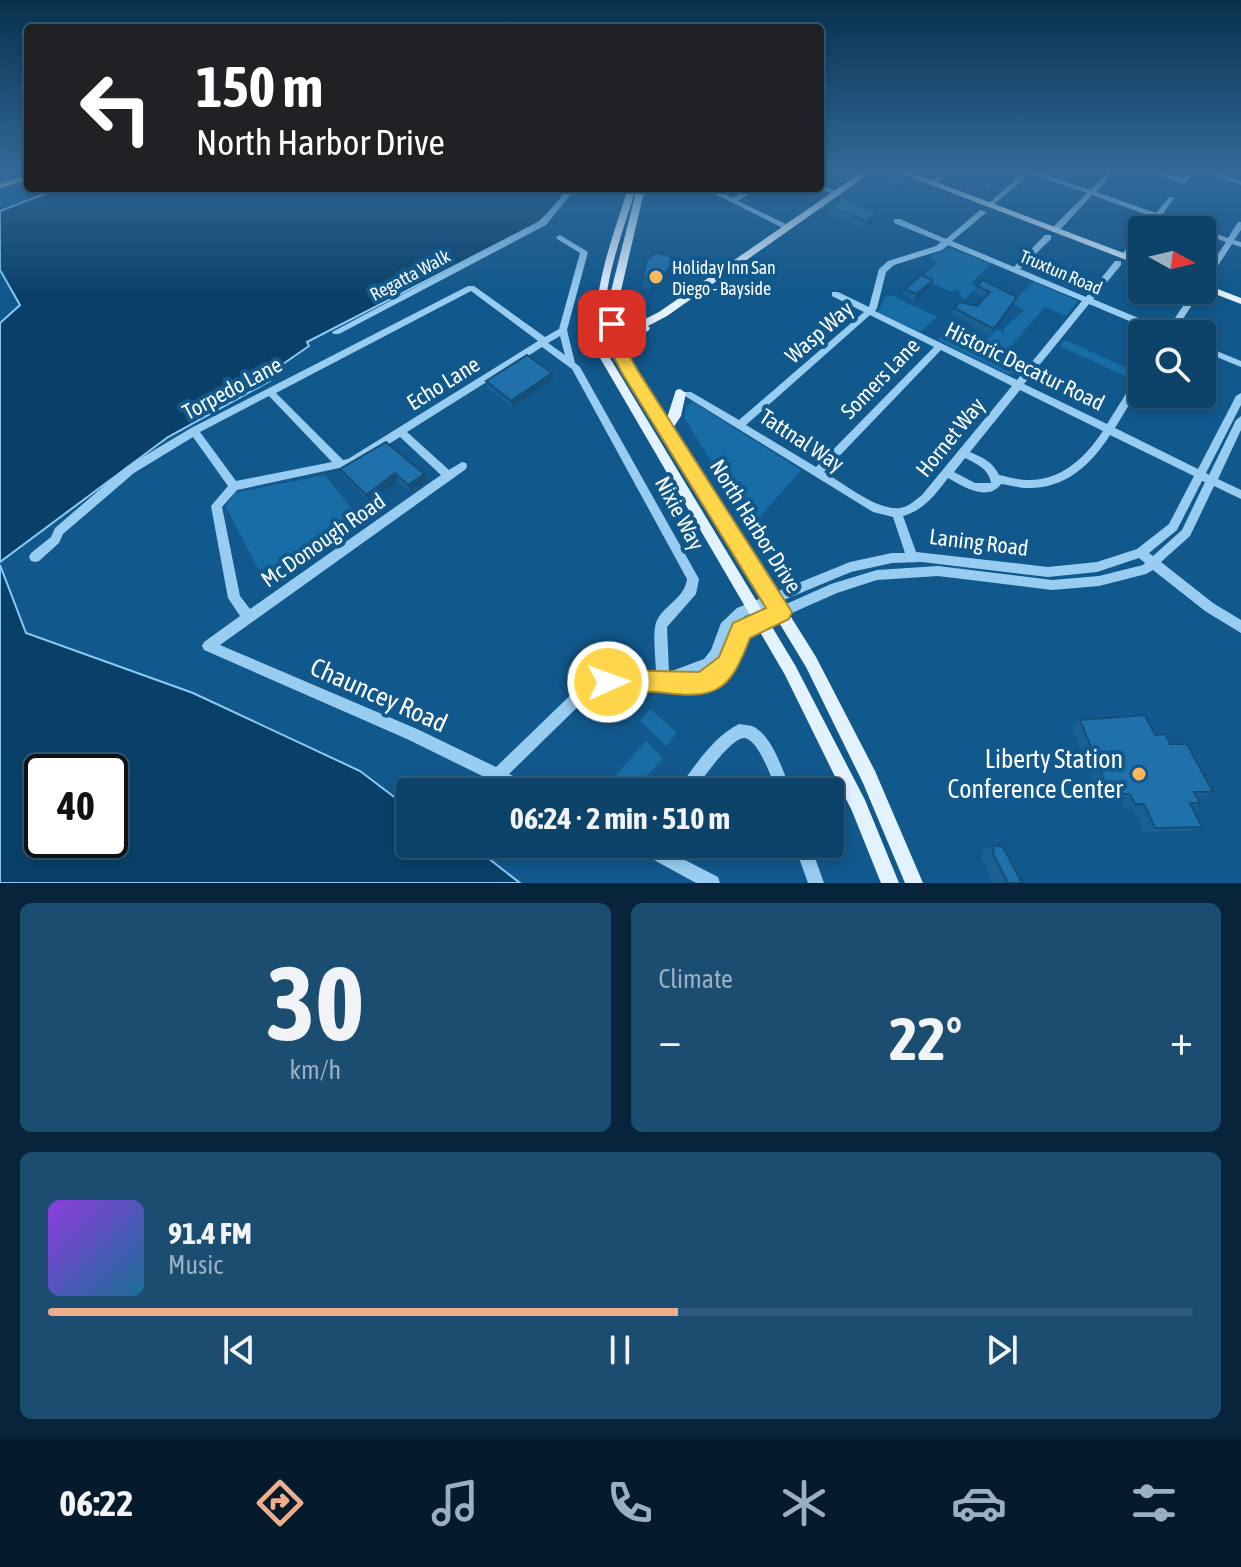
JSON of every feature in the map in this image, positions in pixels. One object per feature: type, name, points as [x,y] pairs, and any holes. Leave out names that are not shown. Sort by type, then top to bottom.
[{"type":"main road","name":"North Harbor Drive","points":[[629,212],[602,299],[608,328],[627,366],[781,612],[848,734],[914,883]]},
{"type":"main road","points":[[627,366],[626,342],[803,212]]},
{"type":"main road","points":[[608,328],[648,316],[806,212]]},
{"type":"main road","points":[[1005,212],[1128,258]]},
{"type":"main road","points":[[1216,288],[1241,294]]},
{"type":"main road","points":[[1216,291],[1241,301]]},
{"type":"main road","points":[[608,328],[639,326],[663,314]]},
{"type":"main road","name":"North Harbor Drive","points":[[608,328],[603,352],[614,376],[758,613],[849,785],[890,883]]},
{"type":"main road","points":[[666,428],[684,394]]},
{"type":"street","name":"Regatta Walk","points":[[336,332],[543,223],[552,212]]},
{"type":"street","points":[[756,212],[785,226]]},
{"type":"street","name":"Wasp Way","points":[[741,424],[869,312],[877,303],[882,271],[891,263],[948,243],[982,212]]},
{"type":"street","points":[[1015,270],[1071,212]]},
{"type":"street","points":[[1147,212],[1158,216],[1161,212]]},
{"type":"street","name":"Truxtun Road","points":[[897,221],[1134,320]]},
{"type":"street","points":[[1216,262],[1241,224]]},
{"type":"street","points":[[1216,236],[1241,245]]},
{"type":"street","points":[[560,237],[584,252],[563,330],[573,365]]},
{"type":"street","name":"Hornet Way","points":[[897,513],[912,509],[947,473],[1128,252]]},
{"type":"street","name":"Torpedo Lane","points":[[35,557],[55,540],[59,531],[130,470],[194,431],[471,288],[543,342]]},
{"type":"street","name":"Historic Decatur Road","points":[[835,294],[1241,495]]},
{"type":"street","name":"Echo Lane","points":[[234,486],[343,466],[563,330]]},
{"type":"street","points":[[543,342],[573,365]]},
{"type":"street","name":"Somers Lane","points":[[817,472],[939,347]]},
{"type":"street","points":[[1216,354],[1241,364]]},
{"type":"street","name":"Nixie Way","points":[[573,365],[694,582],[692,590],[661,627],[663,680]]},
{"type":"street","points":[[269,391],[343,466]]},
{"type":"street","name":"Tattnal Way","points":[[684,394],[741,424],[858,501],[897,513]]},
{"type":"street","points":[[963,453],[989,467],[997,479],[1042,485],[1072,475],[1128,396]]},
{"type":"street","name":"Laning Road","points":[[758,613],[781,612],[877,575],[927,570],[1032,585],[1073,585],[1136,573],[1154,562],[1186,533],[1241,396]]},
{"type":"street","name":"Laning Road","points":[[497,776],[590,686],[663,680],[689,686],[711,680],[728,665],[739,633],[772,597],[850,567],[912,557],[1048,572],[1097,567],[1141,553],[1173,527],[1241,420]]},
{"type":"street","points":[[194,431],[234,486],[216,506],[234,598],[248,617]]},
{"type":"street","points":[[400,431],[448,475]]},
{"type":"street","name":"Mc Donough Road","points":[[208,646],[462,466]]},
{"type":"street","points":[[947,473],[983,489],[992,488],[997,479]]},
{"type":"street","points":[[897,513],[912,557]]},
{"type":"street","points":[[1141,553],[1209,607],[1241,627]]},
{"type":"street","name":"Chauncey Road","points":[[208,646],[412,734],[501,778]]},
{"type":"street","points":[[695,778],[726,739],[735,731],[745,730],[762,739],[778,778]]},
{"type":"street","points":[[666,858],[712,883]]},
{"type":"street","points":[[807,858],[816,883]]},
{"type":"shaded area","points":[[0,212],[550,212],[538,223],[307,342],[309,346],[270,373],[270,381],[168,437],[0,562],[0,323],[20,305],[0,270]]},
{"type":"shaded area","points":[[950,248],[991,264],[971,283],[978,287],[965,299],[957,289],[952,292],[921,278],[937,263],[929,256]]},
{"type":"shaded area","points":[[1034,282],[1078,301],[1066,316],[1045,307],[1003,355],[1021,367],[1016,373],[1007,374],[938,340],[946,332],[978,348],[998,329],[1005,335],[1003,329],[1024,310],[1012,302]]},
{"type":"shaded area","points":[[886,295],[937,317],[920,332],[878,312]]},
{"type":"shaded area","points":[[1065,340],[1128,368],[1128,378],[1060,346]]},
{"type":"shaded area","points":[[693,402],[801,470],[751,527],[684,417],[686,406]]},
{"type":"shaded area","points":[[325,475],[364,524],[273,580],[264,580],[226,507],[234,493]]},
{"type":"shaded area","points":[[0,565],[26,633],[193,693],[360,771],[396,798],[396,858],[488,858],[520,883],[0,883]]},
{"type":"shaded area","points":[[650,709],[677,733],[666,746],[640,721]]},
{"type":"shaded area","points":[[646,741],[663,758],[645,778],[619,778],[616,775]]},
{"type":"building","points":[[844,212],[877,213],[866,221]]},
{"type":"building","points":[[656,252],[677,259],[658,281],[651,282],[643,277],[646,261]]},
{"type":"building","points":[[921,275],[933,280],[917,294],[905,289]]},
{"type":"building","points":[[983,280],[1017,297],[994,329],[954,308],[960,302],[977,306],[990,292],[977,286]]},
{"type":"building","points":[[527,355],[552,373],[511,401],[486,381]]},
{"type":"building","points":[[386,442],[424,474],[408,485],[395,473],[366,495],[340,469]]},
{"type":"building","name":"Liberty Station Conference Center","points":[[1145,715],[1155,735],[1165,734],[1170,744],[1187,744],[1213,792],[1194,792],[1200,803],[1190,803],[1202,827],[1155,828],[1144,804],[1135,804],[1130,794],[1110,794],[1080,720]]},
{"type":"building","points":[[994,845],[1003,847],[1022,883],[1008,883],[993,854]]},
{"type":"place","name":"Holiday Inn San Diego - Bayside","points":[[656,277]]},
{"type":"place","name":"Liberty Station Conference Center","points":[[1139,774]]},
{"type":"route","points":[[608,682],[663,680],[689,686],[704,683],[728,665],[741,630],[781,612],[620,355],[612,324]]}]
